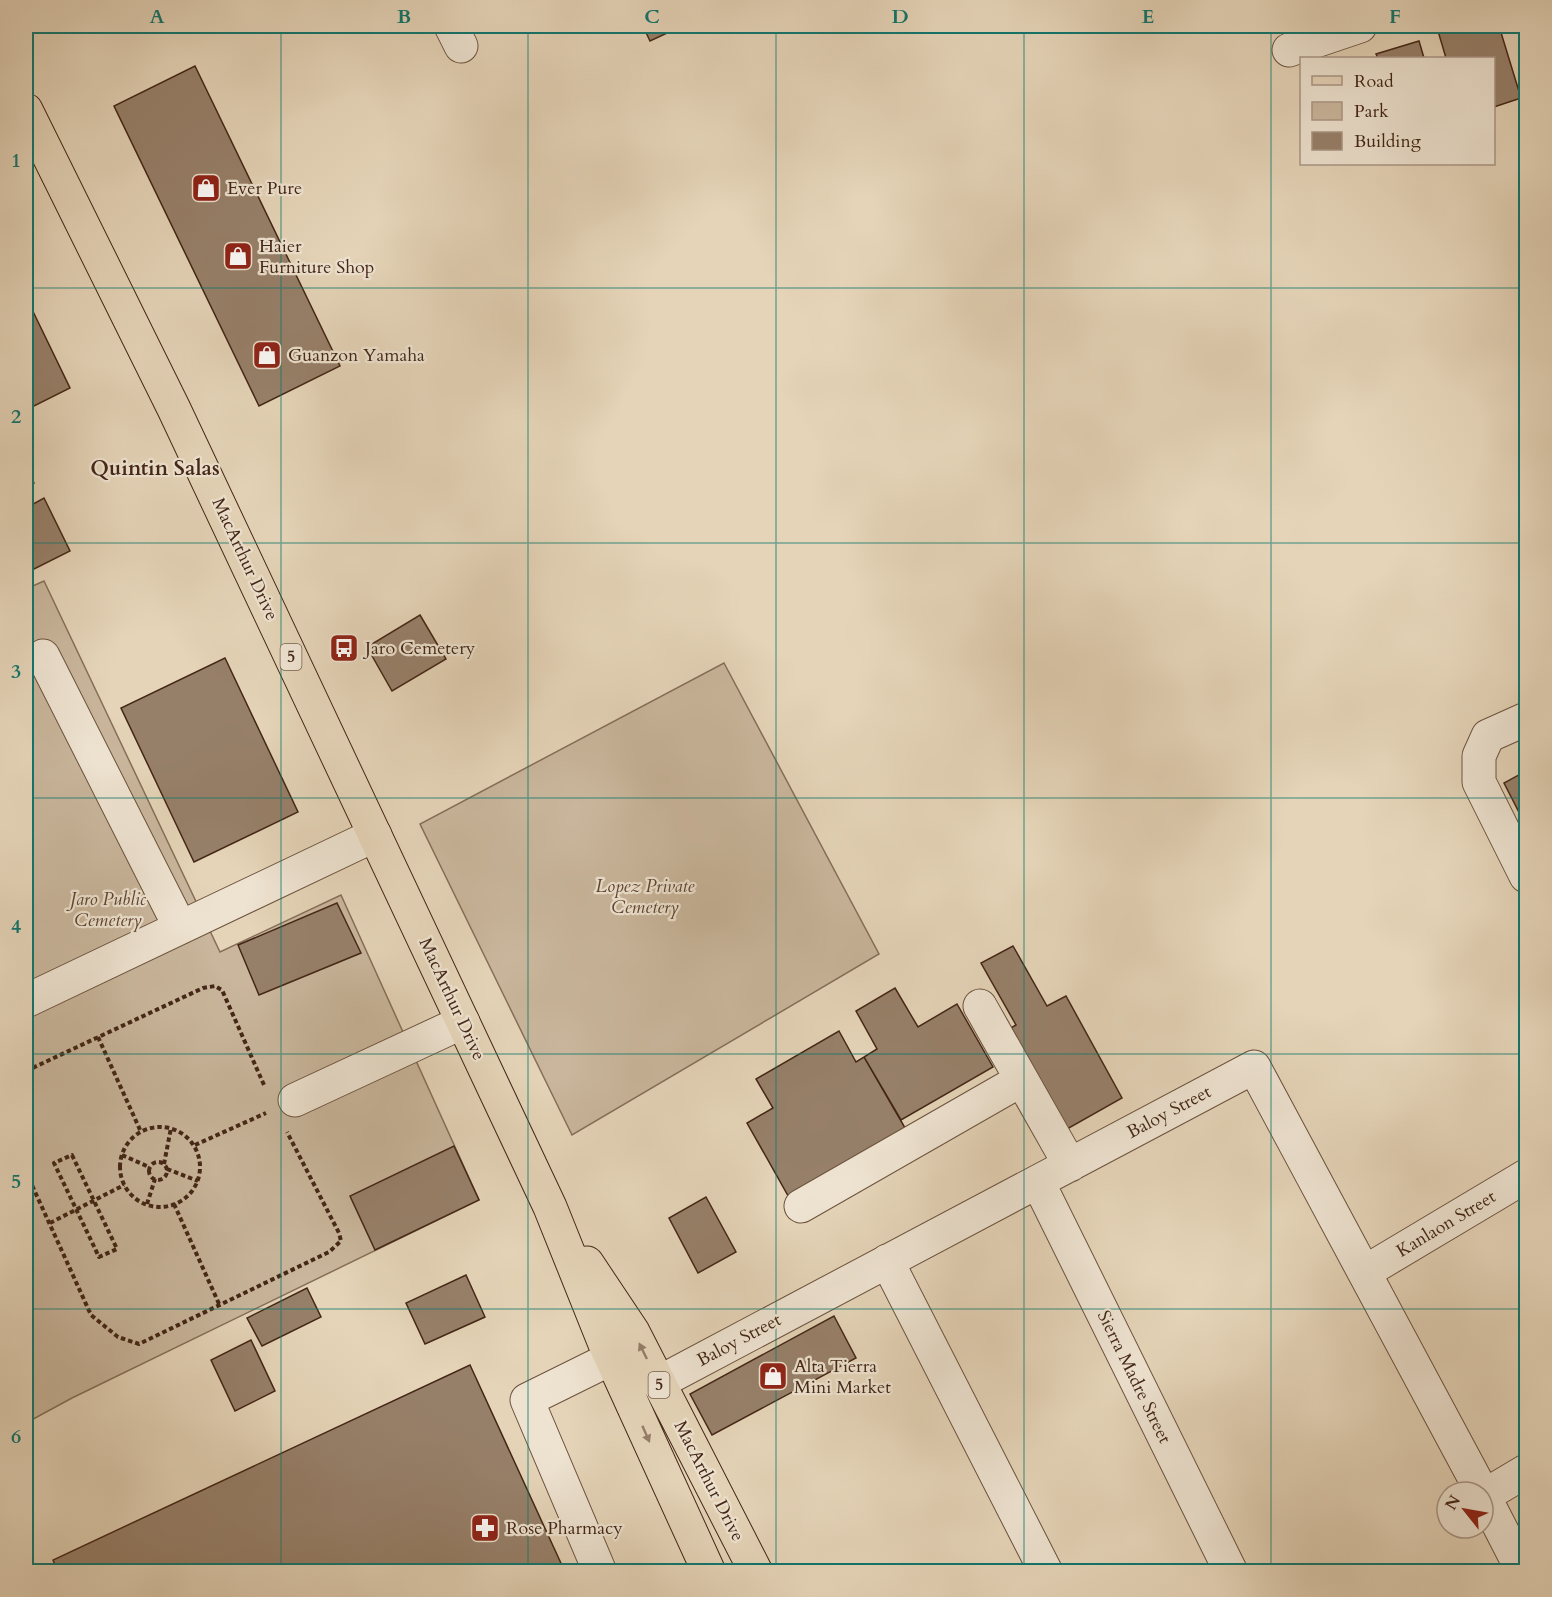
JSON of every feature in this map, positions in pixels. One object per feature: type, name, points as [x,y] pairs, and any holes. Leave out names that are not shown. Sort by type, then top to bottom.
[{"type":"main road","name":"MacArthur Drive","points":[[26,110],[174,409],[550,1207],[612,1358],[709,1572]]},
{"type":"main road","name":"MacArthur Drive","points":[[550,1207],[633,1332],[756,1572]]},
{"type":"street","points":[[1289,50],[1360,26]]},
{"type":"street","points":[[43,656],[180,927]]},
{"type":"street","points":[[1527,718],[1488,736],[1479,756],[1479,782],[1527,876]]},
{"type":"street","points":[[26,1001],[375,836]]},
{"type":"street","points":[[980,1006],[1070,1165]]},
{"type":"street","points":[[285,1105],[463,1022]]},
{"type":"street","name":"Baloy Street","points":[[658,1383],[1254,1068],[1476,1480]]},
{"type":"street","points":[[801,1206],[1022,1080]]},
{"type":"street","name":"Kanlaon Street","points":[[1365,1272],[1527,1176]]},
{"type":"street","name":"Sierra Madre Street","points":[[1038,1182],[1231,1572]]},
{"type":"street","points":[[887,1261],[1047,1572]]},
{"type":"street","points":[[600,1572],[527,1400],[612,1358]]},
{"type":"street","points":[[1495,1488],[1527,1471]]},
{"type":"street","name":"Baloy Street","points":[[1495,1517],[1523,1572]]},
{"type":"path","points":[[26,1071],[203,988],[215,986],[222,990],[285,1105],[341,1241],[329,1252],[139,1344],[118,1337],[91,1315],[26,1172]]},
{"type":"path","points":[[98,1037],[141,1132]]},
{"type":"path","points":[[195,1145],[285,1105]]},
{"type":"path","points":[[162,1126],[171,1128],[186,1135],[195,1145],[200,1158],[201,1171],[198,1182],[189,1195],[165,1207],[141,1203],[124,1185],[120,1175],[122,1155],[128,1142],[141,1132],[148,1128],[162,1126]]},
{"type":"path","points":[[164,1164],[171,1128]]},
{"type":"path","points":[[72,1155],[94,1201],[117,1249],[99,1257],[54,1163],[72,1155]]},
{"type":"path","points":[[122,1155],[149,1167]]},
{"type":"path","points":[[149,1167],[156,1161],[164,1164],[167,1169],[198,1182]]},
{"type":"path","points":[[149,1167],[150,1176],[155,1179],[164,1178],[167,1169]]},
{"type":"path","points":[[147,1204],[155,1179]]},
{"type":"path","points":[[50,1223],[124,1185]]},
{"type":"path","points":[[174,1204],[220,1306]]},
{"type":"green space","name":"Jaro Public Cemetery","points":[[44,581],[220,952],[341,895],[479,1200],[72,1398],[26,1423],[26,589]]},
{"type":"green space","name":"Lopez Private Cemetery","points":[[724,663],[879,954],[572,1135],[420,824]]},
{"type":"building","points":[[643,26],[682,26],[650,41]]},
{"type":"building","points":[[1455,26],[1499,26],[1521,98],[1495,107],[1495,57],[1446,57],[1438,31]]},
{"type":"building","points":[[1419,41],[1424,57],[1378,57],[1376,54]]},
{"type":"building","points":[[195,66],[340,366],[259,406],[114,106]]},
{"type":"building","points":[[26,297],[70,388],[28,409],[26,404]]},
{"type":"building","points":[[26,468],[34,483],[26,488]]},
{"type":"building","points":[[44,498],[70,551],[26,573],[26,508]]},
{"type":"building","points":[[420,615],[446,659],[392,691],[367,647]]},
{"type":"building","points":[[225,658],[298,812],[194,862],[121,708]]},
{"type":"building","points":[[1526,771],[1526,826],[1504,783]]},
{"type":"building","points":[[337,903],[361,953],[259,995],[238,945]]},
{"type":"building","points":[[1013,946],[1047,1006],[1066,996],[1122,1098],[1060,1133],[1004,1032],[1016,1025],[981,963]]},
{"type":"building","points":[[895,988],[918,1027],[957,1004],[993,1067],[901,1120],[864,1057],[877,1049],[856,1011]]},
{"type":"building","points":[[839,1031],[856,1062],[864,1057],[908,1133],[791,1201],[747,1123],[773,1108],[756,1079]]},
{"type":"building","points":[[454,1146],[479,1200],[375,1250],[350,1196]]},
{"type":"building","points":[[706,1197],[736,1252],[698,1273],[669,1218]]},
{"type":"building","points":[[466,1275],[485,1317],[425,1344],[406,1303]]},
{"type":"building","points":[[307,1288],[321,1317],[262,1346],[247,1318]]},
{"type":"building","name":"Alta Tierra Mini Market","points":[[834,1316],[856,1358],[712,1435],[690,1394]]},
{"type":"building","points":[[251,1340],[275,1391],[235,1411],[211,1360]]},
{"type":"building","points":[[470,1365],[565,1572],[58,1572],[53,1560]]},
{"type":"place","name":"Ever Pure","points":[[206,188]]},
{"type":"place","name":"Haier Furniture Shop","points":[[238,256]]},
{"type":"place","name":"Guanzon Yamaha","points":[[267,355]]},
{"type":"place","name":"Jaro Cemetery","points":[[344,648]]},
{"type":"place","name":"Alta Tierra Mini Market","points":[[773,1376]]},
{"type":"place","name":"Rose Pharmacy","points":[[485,1528]]},
{"type":"district","name":"Quintin Salas","points":[[155,468]]}]
